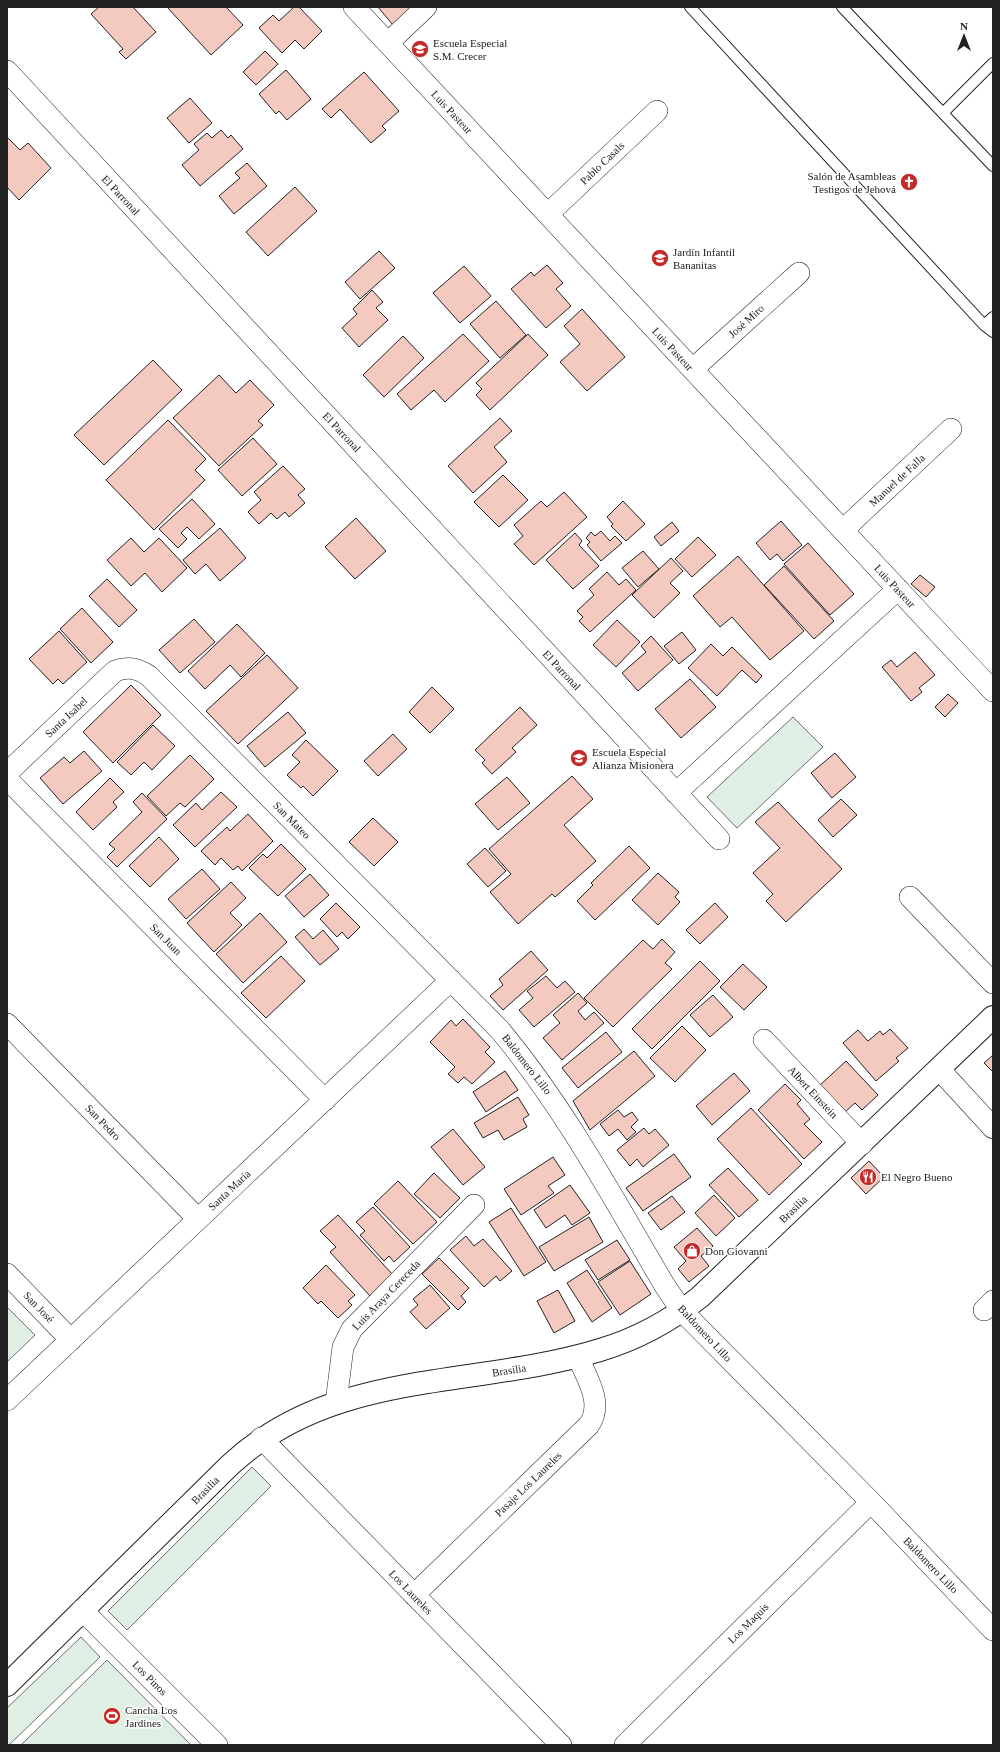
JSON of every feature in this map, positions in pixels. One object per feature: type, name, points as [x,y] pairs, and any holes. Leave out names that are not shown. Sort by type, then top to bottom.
[{"type":"street","name":"Luis Pasteur","points":[[354,7],[993,691]]},
{"type":"street","points":[[388,43],[426,7]]},
{"type":"street","name":"El Parronal","points":[[7,71],[719,839]]},
{"type":"street","name":"Pablo Casals","points":[[548,214],[657,111]]},
{"type":"street","name":"José Miro","points":[[693,369],[799,274]]},
{"type":"street","name":"Manuel de Falla","points":[[843,530],[951,429]]},
{"type":"street","points":[[676,793],[898,589]]},
{"type":"street","name":"Santa Isabel","points":[[7,772],[109,676],[115,672],[129,668]]},
{"type":"street","name":"San Mateo","points":[[129,668],[136,669],[149,676],[451,980]]},
{"type":"street","name":"San Juan","points":[[7,779],[324,1100]]},
{"type":"street","points":[[910,897],[993,983]]},
{"type":"street","name":"Santa María","points":[[7,1400],[451,980]]},
{"type":"street","name":"Baldomero Lillo","points":[[451,980],[499,1029],[543,1084],[568,1122],[665,1286],[682,1311],[871,1502],[993,1630]]},
{"type":"street","name":"Brasilia","points":[[7,1685],[230,1465],[261,1438],[294,1420],[336,1403],[404,1385],[512,1370],[578,1357],[601,1350],[644,1333],[682,1311],[700,1297],[862,1144],[993,1017]]},
{"type":"street","name":"San Pedro","points":[[7,1024],[198,1219]]},
{"type":"street","name":"Albert Einstein","points":[[764,1040],[862,1144]]},
{"type":"street","points":[[938,1069],[993,1128]]},
{"type":"street","name":"Luis Araya Cereceda","points":[[336,1403],[343,1347],[352,1329],[474,1205]]},
{"type":"street","name":"San José","points":[[7,1274],[71,1340]]},
{"type":"street","name":"Pasaje Los Laureles","points":[[414,1595],[588,1425],[595,1413],[596,1404],[578,1357]]},
{"type":"street","name":"Los Laureles","points":[[261,1438],[561,1745]]},
{"type":"street","name":"Los Maquis","points":[[625,1745],[871,1502]]},
{"type":"street","name":"Los Pinos","points":[[82,1610],[217,1745]]},
{"type":"lane","points":[[690,7],[984,325],[993,332]]},
{"type":"lane","points":[[842,7],[993,166]]},
{"type":"lane","points":[[943,113],[993,64]]},
{"type":"lane","points":[[984,325],[993,317]]},
{"type":"green space","points":[[793,717],[823,747],[737,828],[707,797]]},
{"type":"green space","points":[[7,1307],[35,1335],[7,1362]]},
{"type":"green space","points":[[252,1467],[271,1486],[127,1630],[108,1611]]},
{"type":"green space","points":[[81,1637],[100,1657],[9,1745],[7,1745],[7,1708]]},
{"type":"green space","points":[[107,1660],[191,1745],[21,1745]]},
{"type":"building","points":[[99,7],[133,7],[156,32],[126,59],[119,52],[123,49],[91,14]]},
{"type":"building","points":[[167,7],[226,7],[243,25],[211,55]]},
{"type":"building","points":[[294,7],[299,7],[322,31],[304,49],[295,40],[282,53],[259,28],[273,15],[279,21]]},
{"type":"building","points":[[378,7],[411,7],[393,25]]},
{"type":"building","points":[[265,51],[278,64],[256,85],[243,72]]},
{"type":"building","points":[[286,70],[311,99],[287,120],[279,111],[276,114],[259,94]]},
{"type":"building","points":[[364,72],[399,111],[382,126],[386,130],[371,143],[340,109],[331,118],[322,109]]},
{"type":"building","points":[[190,98],[212,123],[189,143],[167,118]]},
{"type":"building","points":[[221,130],[228,138],[231,135],[243,149],[200,186],[182,165],[199,150],[194,144],[207,133],[212,138]]},
{"type":"building","points":[[7,137],[20,150],[28,143],[51,168],[19,200],[7,187]]},
{"type":"building","points":[[247,163],[267,186],[234,214],[219,196],[240,178],[235,173]]},
{"type":"building","points":[[295,187],[317,211],[268,256],[246,232]]},
{"type":"building","points":[[379,251],[395,268],[360,299],[345,282]]},
{"type":"building","points":[[547,265],[563,283],[556,289],[571,306],[546,328],[511,289],[531,272],[534,276]]},
{"type":"building","points":[[464,266],[491,296],[460,323],[433,293]]},
{"type":"building","points":[[372,290],[383,302],[376,308],[388,320],[359,347],[342,328],[357,314],[353,309]]},
{"type":"building","points":[[496,301],[526,335],[500,358],[470,324]]},
{"type":"building","points":[[582,309],[625,357],[587,391],[560,362],[580,344],[564,326]]},
{"type":"building","points":[[463,334],[489,361],[445,402],[434,390],[411,410],[397,394]]},
{"type":"building","points":[[528,334],[548,355],[490,410],[476,395],[482,389],[476,383]]},
{"type":"building","points":[[403,336],[424,358],[384,397],[363,375]]},
{"type":"building","points":[[153,360],[182,390],[104,465],[74,435]]},
{"type":"building","points":[[219,375],[236,393],[250,380],[274,405],[258,421],[263,425],[219,466],[173,418]]},
{"type":"building","points":[[500,418],[512,431],[494,447],[507,462],[473,493],[448,466]]},
{"type":"building","points":[[168,420],[206,459],[195,470],[205,480],[154,530],[106,480]]},
{"type":"building","points":[[253,438],[277,464],[242,496],[218,470]]},
{"type":"building","points":[[283,466],[305,489],[298,495],[305,503],[289,517],[285,512],[277,519],[271,513],[259,524],[248,512],[261,500],[254,492]]},
{"type":"building","points":[[503,475],[528,500],[499,527],[474,502]]},
{"type":"building","points":[[564,492],[587,517],[534,565],[514,544],[523,536],[514,525],[541,501],[547,507]]},
{"type":"building","points":[[192,499],[215,524],[199,539],[187,527],[181,533],[187,539],[178,548],[159,529]]},
{"type":"building","points":[[623,501],[645,524],[626,541],[611,526],[613,524],[607,517]]},
{"type":"building","points":[[356,518],[386,551],[355,579],[325,547]]},
{"type":"building","points":[[781,521],[802,545],[783,561],[777,554],[770,560],[756,543]]},
{"type":"building","points":[[672,522],[679,531],[661,546],[654,537]]},
{"type":"building","points":[[220,528],[246,558],[220,581],[206,564],[195,574],[183,560]]},
{"type":"building","points":[[601,531],[610,541],[615,536],[622,543],[601,561],[587,545],[590,542],[586,538],[591,532],[595,536]]},
{"type":"building","points":[[575,533],[582,541],[579,545],[599,566],[573,589],[546,560]]},
{"type":"building","points":[[698,537],[716,555],[692,577],[675,559]]},
{"type":"building","points":[[131,538],[144,552],[159,538],[187,568],[162,592],[145,573],[131,586],[107,560]]},
{"type":"building","points":[[808,543],[854,594],[830,615],[784,564]]},
{"type":"building","points":[[643,551],[659,569],[638,587],[622,568]]},
{"type":"building","points":[[738,556],[804,631],[770,660],[732,617],[720,627],[693,596]]},
{"type":"building","points":[[671,558],[683,571],[670,583],[680,593],[654,618],[632,595]]},
{"type":"building","points":[[784,566],[834,621],[814,639],[764,585]]},
{"type":"building","points":[[607,572],[619,585],[626,579],[636,590],[590,632],[579,621],[583,617],[577,611],[594,595],[589,589]]},
{"type":"building","points":[[920,575],[935,587],[926,597],[911,584]]},
{"type":"building","points":[[107,579],[137,610],[119,627],[89,596]]},
{"type":"building","points":[[82,608],[113,642],[91,663],[60,629]]},
{"type":"building","points":[[194,619],[215,642],[180,673],[159,650]]},
{"type":"building","points":[[617,620],[640,642],[616,667],[593,645]]},
{"type":"building","points":[[237,624],[265,653],[241,677],[230,665],[205,689],[188,671]]},
{"type":"building","points":[[59,631],[87,662],[63,684],[58,679],[53,684],[29,659]]},
{"type":"building","points":[[682,632],[696,650],[679,664],[664,646]]},
{"type":"building","points":[[651,636],[673,660],[638,691],[622,673],[646,652],[641,646]]},
{"type":"building","points":[[711,644],[723,656],[732,647],[762,676],[756,683],[742,670],[717,696],[688,668]]},
{"type":"building","points":[[915,652],[935,675],[919,688],[922,692],[911,701],[882,667],[891,660],[897,667]]},
{"type":"building","points":[[267,655],[298,688],[238,744],[206,711]]},
{"type":"building","points":[[690,679],[716,707],[681,738],[655,709]]},
{"type":"building","points":[[131,685],[161,715],[113,763],[83,732]]},
{"type":"building","points":[[432,687],[454,709],[430,733],[409,712]]},
{"type":"building","points":[[948,694],[958,703],[945,717],[935,707]]},
{"type":"building","points":[[520,707],[537,725],[512,748],[516,752],[492,774],[482,763],[485,760],[475,750]]},
{"type":"building","points":[[288,712],[306,733],[265,767],[247,746]]},
{"type":"building","points":[[153,725],[175,746],[152,770],[144,762],[131,775],[117,762]]},
{"type":"building","points":[[393,734],[407,749],[378,776],[364,761]]},
{"type":"building","points":[[306,740],[338,771],[313,796],[303,786],[301,788],[287,775],[300,762],[292,755]]},
{"type":"building","points":[[84,751],[102,771],[63,804],[40,778],[64,757],[70,763]]},
{"type":"building","points":[[835,753],[856,777],[832,798],[811,773]]},
{"type":"building","points":[[190,755],[214,779],[185,807],[180,803],[166,816],[147,796]]},
{"type":"building","points":[[572,776],[593,799],[564,825],[596,861],[555,897],[552,894],[518,924],[490,892],[511,874],[489,849]]},
{"type":"building","points":[[507,777],[530,803],[498,830],[475,804]]},
{"type":"building","points":[[110,778],[124,792],[113,802],[117,807],[93,830],[76,812]]},
{"type":"building","points":[[221,792],[237,807],[195,847],[173,825],[196,803],[202,810]]},
{"type":"building","points":[[142,793],[167,819],[117,867],[107,857],[115,849],[109,844],[142,812],[133,802]]},
{"type":"building","points":[[841,799],[857,815],[833,837],[818,820]]},
{"type":"building","points":[[778,802],[842,869],[786,922],[766,901],[773,894],[753,873],[780,848],[755,822]]},
{"type":"building","points":[[248,814],[273,841],[242,871],[238,866],[233,870],[221,858],[215,865],[201,851],[227,827],[230,831]]},
{"type":"building","points":[[373,818],[398,842],[374,866],[349,842]]},
{"type":"building","points":[[159,837],[179,859],[150,887],[129,866]]},
{"type":"building","points":[[281,844],[306,869],[278,896],[249,868],[263,854],[267,858]]},
{"type":"building","points":[[629,846],[650,868],[595,920],[577,901],[593,885],[591,883]]},
{"type":"building","points":[[485,848],[506,871],[488,887],[467,864]]},
{"type":"building","points":[[202,869],[220,889],[186,919],[168,899]]},
{"type":"building","points":[[658,873],[679,892],[675,897],[680,902],[658,925],[632,900]]},
{"type":"building","points":[[310,874],[329,895],[304,917],[285,896]]},
{"type":"building","points":[[231,882],[246,898],[230,913],[242,925],[214,952],[187,923]]},
{"type":"building","points":[[336,903],[360,927],[348,939],[342,932],[337,937],[320,919]]},
{"type":"building","points":[[715,903],[728,917],[700,944],[686,930]]},
{"type":"building","points":[[260,913],[287,942],[243,983],[216,954]]},
{"type":"building","points":[[304,929],[313,939],[323,930],[339,949],[320,965],[295,937]]},
{"type":"building","points":[[662,939],[675,952],[665,963],[672,969],[613,1027],[584,998],[643,940],[653,949]]},
{"type":"building","points":[[531,951],[548,970],[503,1010],[490,996],[503,985],[499,979]]},
{"type":"building","points":[[281,956],[305,981],[266,1018],[241,993]]},
{"type":"building","points":[[700,961],[720,981],[652,1049],[632,1029]]},
{"type":"building","points":[[743,964],[767,987],[744,1010],[720,987]]},
{"type":"building","points":[[546,976],[557,988],[565,981],[575,992],[534,1027],[519,1010],[533,998],[527,991]]},
{"type":"building","points":[[578,993],[587,1003],[578,1011],[585,1020],[594,1012],[604,1023],[562,1060],[543,1038],[560,1023],[553,1015]]},
{"type":"building","points":[[713,995],[733,1017],[710,1037],[690,1015]]},
{"type":"building","points":[[463,1019],[490,1047],[485,1052],[495,1062],[472,1084],[464,1077],[458,1083],[448,1074],[455,1067],[430,1042],[451,1020],[456,1026]]},
{"type":"building","points":[[682,1026],[706,1050],[675,1082],[650,1058]]},
{"type":"building","points":[[890,1029],[908,1048],[896,1058],[899,1061],[876,1081],[843,1043],[858,1030],[868,1041],[880,1031],[883,1035]]},
{"type":"building","points":[[606,1032],[622,1052],[578,1088],[562,1068]]},
{"type":"building","points":[[634,1051],[655,1076],[590,1130],[573,1101]]},
{"type":"building","points":[[993,1055],[993,1072],[984,1063]]},
{"type":"building","points":[[846,1061],[878,1095],[862,1110],[855,1103],[844,1113],[819,1086]]},
{"type":"building","points":[[505,1071],[518,1090],[486,1112],[473,1092]]},
{"type":"building","points":[[734,1073],[750,1091],[712,1125],[696,1106]]},
{"type":"building","points":[[785,1084],[801,1100],[797,1104],[810,1119],[804,1124],[822,1142],[804,1159],[758,1110]]},
{"type":"building","points":[[518,1097],[529,1115],[523,1119],[527,1127],[504,1140],[498,1130],[483,1138],[474,1123]]},
{"type":"building","points":[[751,1108],[802,1164],[769,1195],[717,1139]]},
{"type":"building","points":[[618,1110],[624,1117],[632,1112],[638,1120],[631,1127],[636,1132],[627,1140],[618,1129],[609,1136],[600,1124]]},
{"type":"building","points":[[644,1128],[649,1134],[655,1129],[669,1145],[643,1167],[637,1159],[630,1166],[617,1150]]},
{"type":"building","points":[[453,1129],[485,1167],[463,1185],[431,1147]]},
{"type":"building","points":[[674,1154],[691,1177],[643,1211],[626,1188]]},
{"type":"building","points":[[553,1157],[565,1175],[548,1186],[554,1193],[521,1215],[504,1189]]},
{"type":"building","name":"El Negro Bueno","points":[[869,1161],[884,1177],[866,1194],[851,1178]]},
{"type":"building","points":[[728,1168],[758,1200],[739,1217],[709,1185]]},
{"type":"building","points":[[434,1173],[460,1198],[440,1218],[414,1194]]},
{"type":"building","points":[[398,1181],[437,1222],[413,1244],[374,1204]]},
{"type":"building","points":[[570,1185],[590,1213],[572,1225],[565,1215],[546,1228],[534,1210]]},
{"type":"building","points":[[714,1195],[735,1218],[716,1236],[695,1213]]},
{"type":"building","points":[[672,1196],[685,1212],[661,1230],[648,1213]]},
{"type":"building","points":[[373,1207],[410,1247],[394,1262],[389,1256],[384,1261],[360,1235],[365,1231],[356,1222]]},
{"type":"building","points":[[511,1208],[546,1262],[524,1276],[489,1222]]},
{"type":"building","points":[[338,1215],[393,1275],[370,1296],[330,1252],[336,1247],[320,1231]]},
{"type":"building","points":[[589,1217],[603,1242],[554,1271],[539,1247]]},
{"type":"building","name":"Don Giovanni","points":[[697,1228],[713,1246],[701,1256],[709,1266],[689,1282],[678,1269],[686,1261],[674,1247]]},
{"type":"building","points":[[466,1236],[474,1246],[483,1239],[512,1271],[500,1281],[496,1276],[484,1287],[450,1250]]},
{"type":"building","points":[[617,1240],[630,1260],[598,1280],[585,1260]]},
{"type":"building","points":[[439,1258],[469,1288],[461,1296],[466,1302],[458,1310],[422,1274]]},
{"type":"building","points":[[630,1261],[651,1294],[620,1315],[598,1282]]},
{"type":"building","points":[[326,1265],[355,1295],[348,1301],[352,1305],[338,1318],[321,1301],[318,1304],[303,1288]]},
{"type":"building","points":[[587,1270],[612,1308],[592,1322],[567,1283]]},
{"type":"building","points":[[430,1285],[450,1308],[426,1329],[410,1312],[418,1305],[413,1299]]},
{"type":"building","points":[[558,1290],[575,1321],[554,1333],[537,1301]]},
{"type":"place","name":"Escuela Especial S.M. Crecer","points":[[420,49]]},
{"type":"place","name":"Salón de Asambleas Testigos de Jehová","points":[[909,182]]},
{"type":"place","name":"Jardín Infantil Bananitas","points":[[660,258]]},
{"type":"place","name":"Escuela Especial Alianza Misionera","points":[[579,758]]},
{"type":"place","name":"El Negro Bueno","points":[[868,1177]]},
{"type":"place","name":"Don Giovanni","points":[[692,1251]]},
{"type":"place","name":"Cancha Los Jardines","points":[[112,1716]]}]
